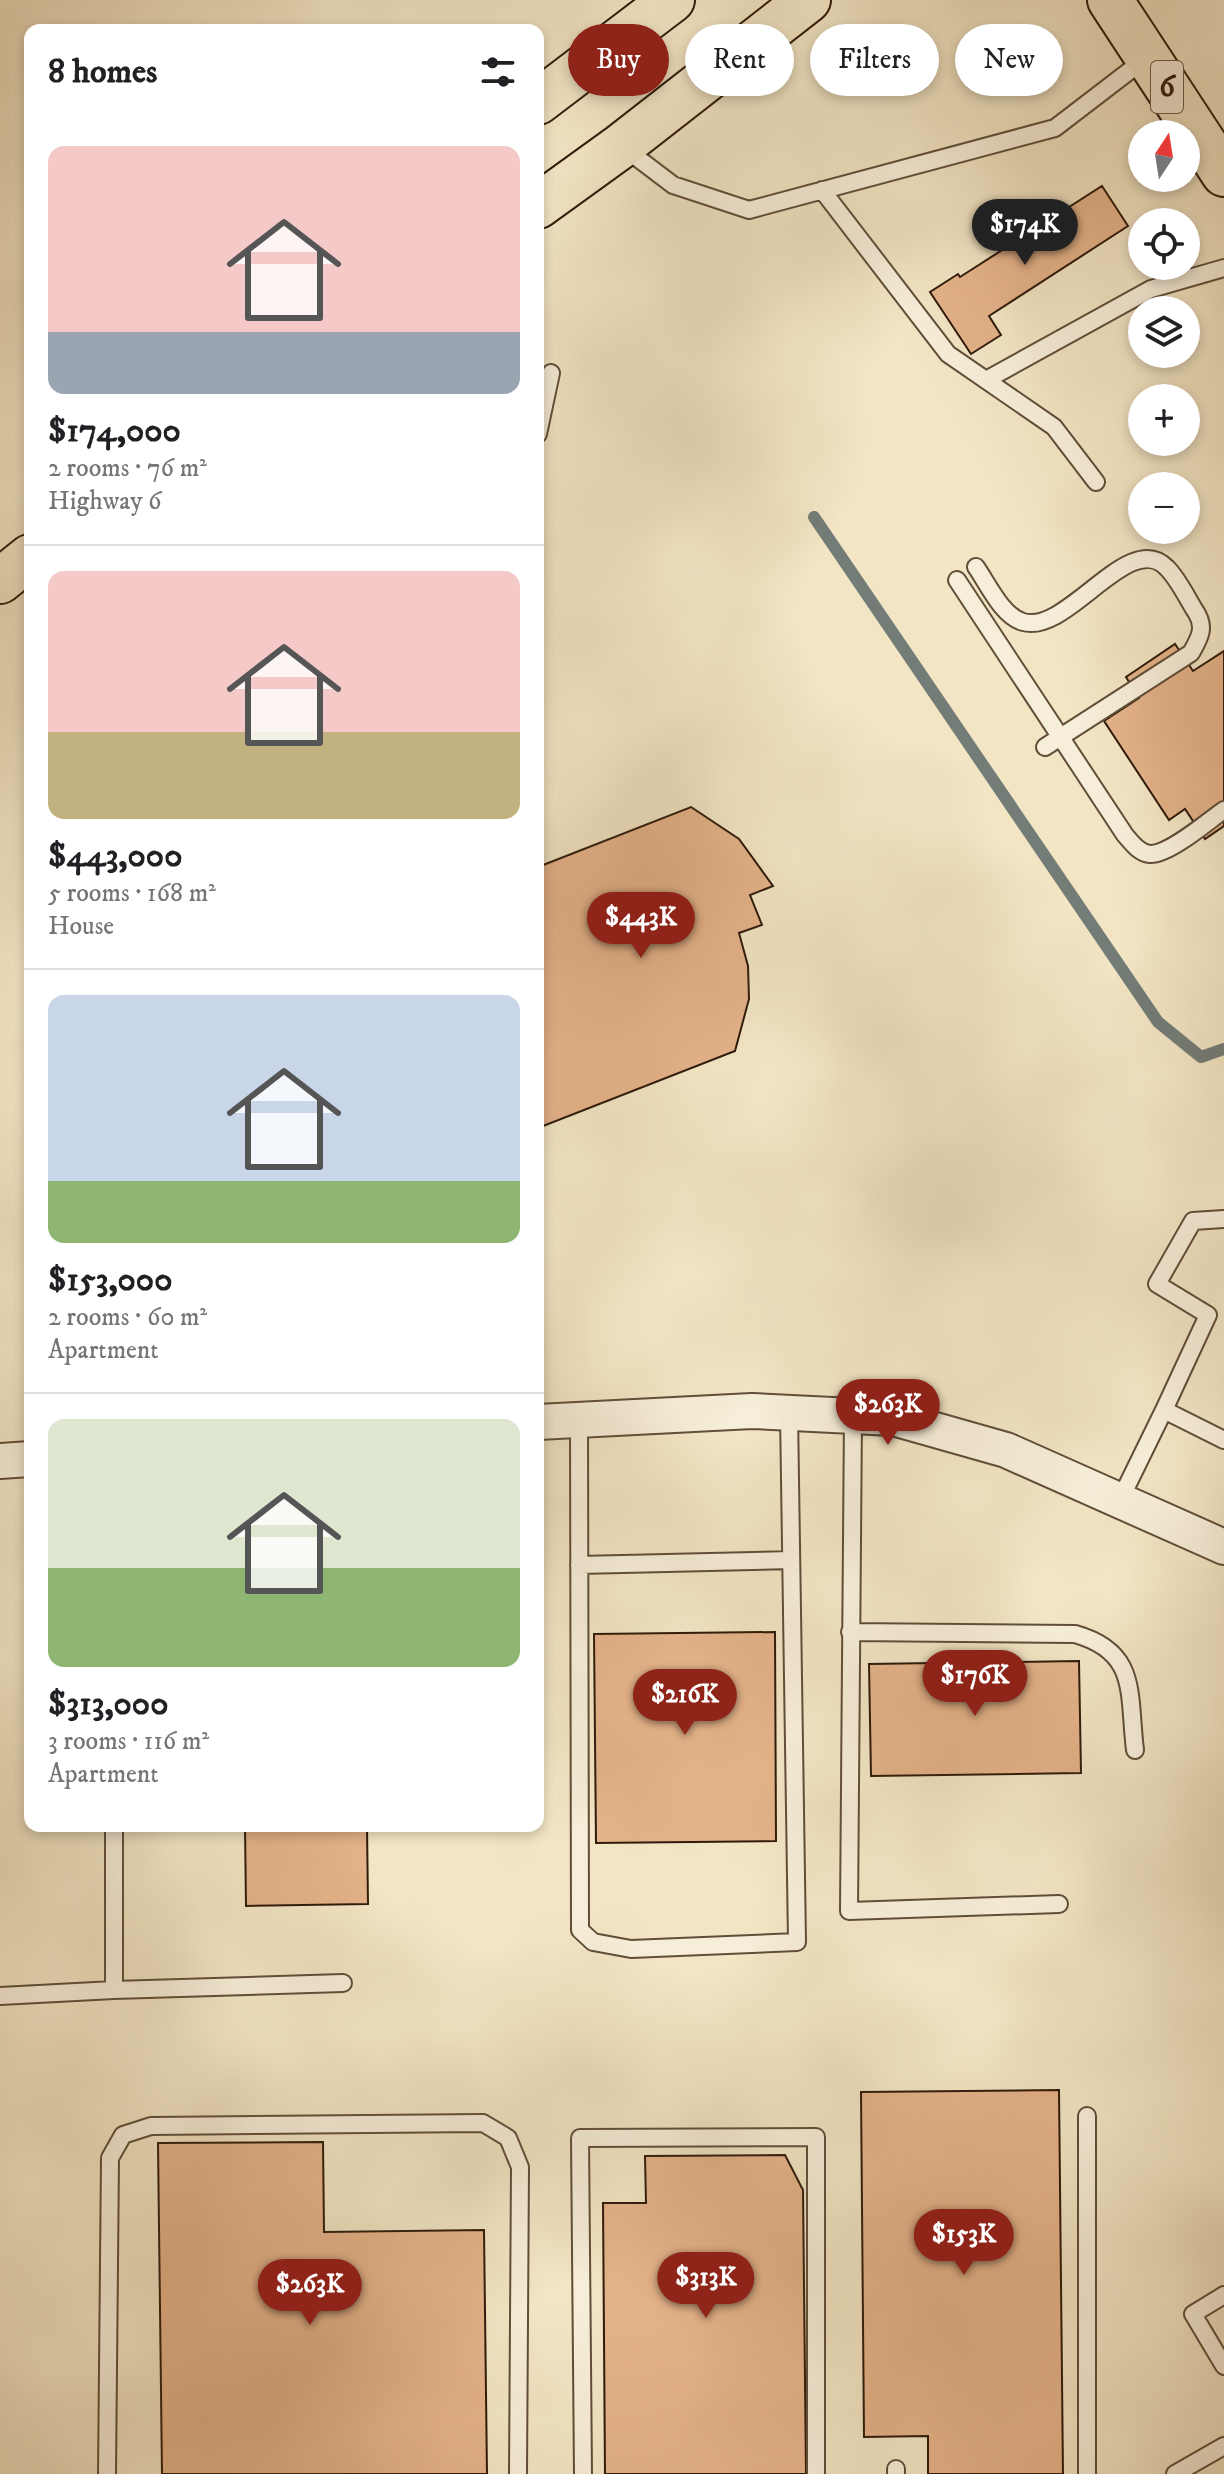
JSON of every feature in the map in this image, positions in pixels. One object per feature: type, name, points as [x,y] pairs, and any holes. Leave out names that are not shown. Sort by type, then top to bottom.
[{"type":"main road","points":[[544,97],[672,0]]},
{"type":"main road","points":[[544,202],[621,146],[808,0]]},
{"type":"main road","name":"6","points":[[1110,0],[1224,174]]},
{"type":"main road","points":[[0,581],[24,562]]},
{"type":"street","points":[[544,1422],[789,1413],[893,1418],[1006,1450],[1224,1547]]},
{"type":"street","points":[[0,1461],[24,1459]]},
{"type":"lane","points":[[621,146],[673,185],[749,210],[1055,128],[1147,58]]},
{"type":"lane","points":[[822,190],[948,354],[1054,427],[1096,482]]},
{"type":"lane","points":[[986,380],[1151,289],[1224,268]]},
{"type":"lane","points":[[544,406],[551,373]]},
{"type":"lane","points":[[976,567],[1010,615],[1023,622],[1039,624],[1056,616],[1131,561],[1150,559],[1166,566],[1201,620],[1202,634],[1191,653],[1045,747]]},
{"type":"lane","points":[[957,580],[1125,835],[1139,851],[1153,854],[1169,848],[1224,810]]},
{"type":"lane","points":[[1119,1502],[1208,1315],[1157,1284],[1193,1221],[1224,1219]]},
{"type":"lane","points":[[1164,1410],[1224,1440]]},
{"type":"lane","points":[[579,1420],[580,1930],[593,1942],[631,1949],[797,1942],[789,1413]]},
{"type":"lane","points":[[853,1416],[849,1911],[1059,1904]]},
{"type":"lane","points":[[579,1565],[791,1560]]},
{"type":"lane","points":[[850,1632],[1075,1634],[1094,1639],[1110,1647],[1124,1666],[1135,1750]]},
{"type":"lane","points":[[114,1832],[114,1990]]},
{"type":"lane","points":[[0,1996],[343,1983]]},
{"type":"lane","points":[[1087,2116],[1087,2474]]},
{"type":"lane","points":[[107,2474],[110,2158],[123,2135],[151,2126],[483,2123],[508,2138],[520,2167],[518,2474]]},
{"type":"lane","points":[[583,2474],[580,2138],[785,2137],[816,2137],[816,2474]]},
{"type":"lane","points":[[1224,2295],[1193,2314],[1224,2366]]},
{"type":"lane","points":[[1175,2474],[1224,2446]]},
{"type":"building","points":[[1102,186],[1128,226],[989,316],[1001,335],[971,354],[930,292],[958,274],[960,277]]},
{"type":"building","points":[[1175,644],[1193,671],[1224,651],[1224,826],[1205,839],[1185,809],[1169,820],[1104,721],[1139,698],[1126,677]]},
{"type":"building","points":[[691,807],[739,839],[773,886],[750,895],[762,925],[739,933],[748,966],[749,999],[735,1051],[544,1126],[544,865]]},
{"type":"building","points":[[775,1632],[776,1841],[596,1843],[594,1634]]},
{"type":"building","points":[[1079,1661],[1081,1773],[871,1776],[869,1664]]},
{"type":"building","points":[[245,1832],[367,1832],[368,1904],[246,1906]]},
{"type":"building","points":[[1059,2090],[1063,2474],[928,2474],[928,2436],[864,2437],[861,2092]]},
{"type":"building","points":[[323,2142],[324,2232],[484,2230],[487,2474],[162,2474],[158,2143]]},
{"type":"building","points":[[785,2155],[803,2190],[806,2474],[605,2474],[603,2203],[646,2203],[645,2156]]},
{"type":"waterway","points":[[814,517],[1158,1022],[1201,1057],[1224,1049]]}]
